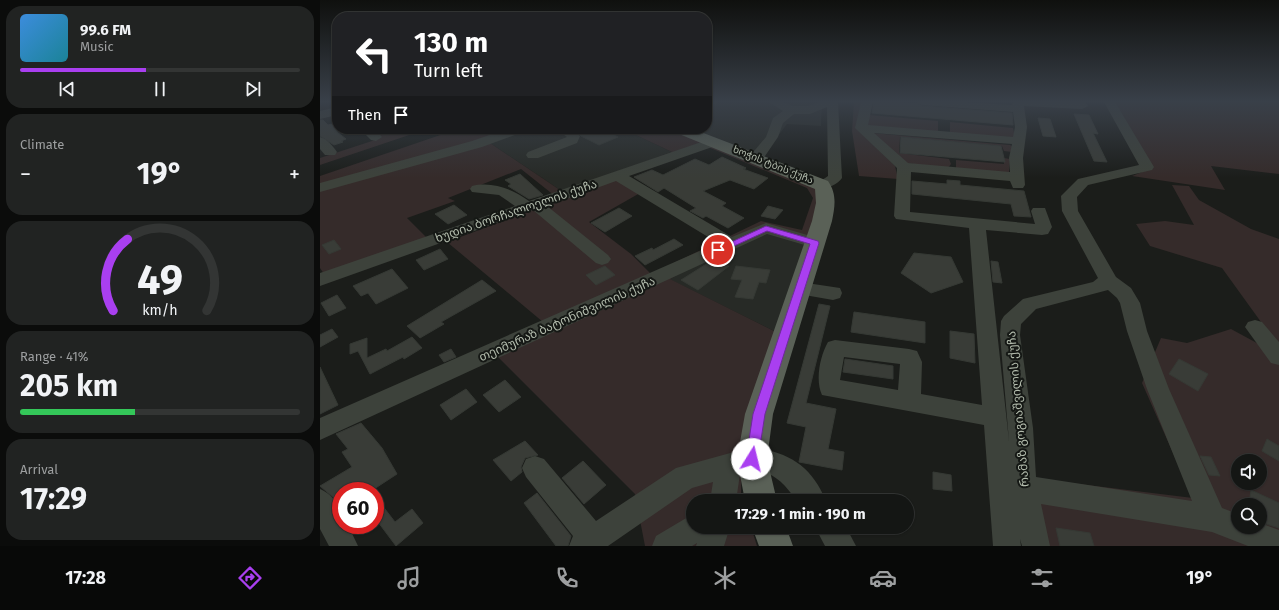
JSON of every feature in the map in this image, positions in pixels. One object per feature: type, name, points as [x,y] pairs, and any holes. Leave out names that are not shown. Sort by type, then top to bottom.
[{"type":"main road","name":"ხოჭის ტბის ქუჩა","points":[[692,134],[822,185]]},
{"type":"main road","points":[[757,494],[740,462],[759,414],[815,243],[827,200],[822,185]]},
{"type":"main road","points":[[772,534],[776,546]]},
{"type":"street","points":[[753,157],[760,153],[772,137],[775,127]]},
{"type":"street","points":[[822,185],[835,178],[834,127]]},
{"type":"street","points":[[944,127],[945,135]]},
{"type":"street","points":[[861,128],[904,167],[1018,181],[1016,158],[1021,127]]},
{"type":"street","points":[[1125,127],[1147,167],[1083,182],[1069,196],[1070,211],[1108,280],[1124,293],[1130,303],[1137,331],[1158,389],[1212,518]]},
{"type":"street","points":[[861,128],[1019,141]]},
{"type":"street","points":[[320,188],[477,144],[505,134]]},
{"type":"street","points":[[533,155],[572,140],[574,136],[571,134]]},
{"type":"street","points":[[320,141],[330,152]]},
{"type":"street","name":"ხუდია ბორჩალოელის ქუჩა","points":[[321,279],[713,142]]},
{"type":"street","points":[[904,167],[902,216],[1042,230],[1044,227],[1039,211]]},
{"type":"street","points":[[616,176],[732,244]]},
{"type":"street","points":[[477,189],[497,189],[509,193],[531,206],[602,259]]},
{"type":"street","points":[[977,224],[1007,546]]},
{"type":"street","name":"თეიმურაზ ბატონიშვილის ქუჩა","points":[[320,429],[766,228],[815,243]]},
{"type":"street","name":"რამაზ გოგიაშვილის ქუჩა","points":[[1036,546],[1024,488],[1021,428],[1010,335],[1011,321],[1030,304],[1099,287],[1108,280]]},
{"type":"street","points":[[800,288],[833,292]]},
{"type":"street","points":[[1255,327],[1279,357]]},
{"type":"street","points":[[909,402],[995,417]]},
{"type":"street","points":[[726,494],[740,462]]},
{"type":"street","points":[[535,468],[588,543],[685,477],[740,462],[775,463],[784,467],[798,480],[808,494]]},
{"type":"street","points":[[1024,488],[1212,518],[1279,544]]},
{"type":"street","points":[[320,502],[344,546]]},
{"type":"street","points":[[666,546],[686,533]]},
{"type":"street","points":[[710,546],[714,534]]},
{"type":"street","points":[[834,534],[842,546]]},
{"type":"shaded area","points":[[712,127],[784,127],[762,157],[702,134],[712,134]]},
{"type":"shaded area","points":[[852,127],[857,127],[857,129],[895,166],[898,179],[859,176]]},
{"type":"shaded area","points":[[884,127],[938,127],[938,132]]},
{"type":"shaded area","points":[[950,127],[1013,128],[1016,141],[950,134]]},
{"type":"shaded area","points":[[1129,127],[1279,127],[1279,174],[1211,166],[1225,190],[1132,176],[1152,168]]},
{"type":"shaded area","points":[[872,133],[1010,145],[1013,147],[1012,152],[1004,151],[1002,146],[900,137],[899,153],[949,159],[951,164],[948,168],[905,163]]},
{"type":"shaded area","points":[[368,134],[412,134],[320,165],[320,158],[375,140]]},
{"type":"shaded area","points":[[443,134],[512,134],[490,143],[563,192],[672,152],[634,134],[680,134],[818,186],[821,195],[808,237],[764,225],[670,279],[776,332],[742,434],[741,494],[686,494],[686,534],[753,534],[757,546],[645,546],[635,494],[487,346],[543,322],[447,242],[560,200],[521,169],[448,198],[455,201],[407,218],[433,244],[324,274],[320,268],[320,176]],"holes":[[[708,147],[807,188],[813,198],[802,230],[761,221],[651,274],[631,254],[589,222],[640,193],[616,179]]]},
{"type":"shaded area","points":[[512,134],[634,134],[672,152],[563,192],[490,143]]},
{"type":"shaded area","points":[[1004,158],[1010,159],[1009,172],[1006,173],[956,168],[956,160],[1004,164]]},
{"type":"shaded area","points":[[1172,185],[1189,186],[1199,200],[1251,229],[1279,239],[1279,347],[1222,268],[1150,246],[1136,224],[1165,221],[1194,225]]},
{"type":"shaded area","points":[[764,225],[808,237],[776,332],[669,279]]},
{"type":"shaded area","points":[[1231,329],[1279,355],[1279,546],[1044,546],[1030,478],[1193,498],[1142,383],[1161,338],[1187,343]]},
{"type":"building","points":[[320,127],[332,127],[332,134],[340,134],[346,139],[341,141],[343,142],[334,145],[320,136]]},
{"type":"building","points":[[1041,127],[1053,127],[1056,137],[1043,136]]},
{"type":"building","points":[[1080,127],[1095,127],[1098,134],[1093,133],[1107,162],[1094,161]]},
{"type":"building","points":[[579,134],[612,134],[618,137],[599,145]]},
{"type":"building","points":[[901,137],[1001,146],[1005,162],[900,153]]},
{"type":"building","points":[[722,157],[746,168],[743,169],[768,178],[754,189],[730,180],[703,191],[726,203],[722,206],[744,218],[728,228],[706,216],[703,218],[690,211],[696,208],[664,188],[658,192],[634,177],[652,170],[663,175],[695,159],[709,165]]},
{"type":"building","points":[[520,174],[543,195],[529,199],[508,186],[511,184],[505,180]]},
{"type":"building","points":[[947,180],[960,181],[960,185],[1024,191],[1031,217],[1014,216],[1011,204],[912,194],[912,181],[947,184]]},
{"type":"building","points":[[454,205],[467,215],[448,224],[435,214]]},
{"type":"building","points":[[768,206],[783,210],[775,219],[761,216]]},
{"type":"building","points":[[619,208],[632,216],[605,232],[591,223]]},
{"type":"building","points":[[674,239],[683,245],[645,265],[635,256],[652,248],[653,250]]},
{"type":"building","points":[[334,240],[341,249],[329,254],[322,245]]},
{"type":"building","points":[[440,249],[448,259],[424,270],[416,260]]},
{"type":"building","points":[[914,253],[951,257],[963,282],[931,293],[901,273]]},
{"type":"building","points":[[991,261],[998,262],[1002,283],[993,282]]},
{"type":"building","points":[[708,263],[729,266],[698,290],[681,280]]},
{"type":"building","points":[[605,266],[615,275],[596,285],[586,275]]},
{"type":"building","points":[[736,266],[770,270],[766,283],[759,282],[753,299],[735,297],[742,280],[731,279]]},
{"type":"building","points":[[392,269],[408,288],[376,304],[368,293],[361,296],[353,286]]},
{"type":"building","points":[[482,280],[496,291],[441,322],[444,324],[420,338],[407,326]]},
{"type":"building","points":[[337,295],[346,308],[329,316],[321,303]]},
{"type":"building","points":[[819,304],[830,306],[806,403],[836,409],[828,449],[844,452],[842,470],[799,462],[806,427],[787,423]]},
{"type":"building","points":[[854,312],[925,322],[925,343],[851,332]]},
{"type":"building","points":[[332,329],[338,337],[320,347],[320,335]]},
{"type":"building","points":[[950,331],[974,334],[975,363],[950,358]]},
{"type":"building","points":[[412,337],[422,348],[404,359],[403,357],[370,374],[358,351],[350,354],[350,344],[367,338],[367,358],[386,349],[387,351]]},
{"type":"building","points":[[451,349],[456,357],[444,362],[439,355]]},
{"type":"building","points":[[845,359],[893,366],[893,379],[843,372]]},
{"type":"building","points":[[1179,359],[1208,374],[1198,391],[1169,374]]},
{"type":"building","points":[[320,367],[338,405],[320,414]]},
{"type":"building","points":[[505,380],[521,397],[499,412],[483,395]]},
{"type":"building","points":[[466,389],[477,402],[451,420],[440,405]]},
{"type":"building","points":[[361,423],[382,448],[397,474],[384,482],[332,482],[332,496],[320,486],[352,467],[342,452],[348,449],[336,434]]},
{"type":"building","points":[[1267,439],[1279,446],[1279,461],[1262,451]]},
{"type":"building","points":[[525,441],[538,455],[525,458],[521,467],[522,472],[511,481],[493,460]]},
{"type":"building","points":[[1200,456],[1211,457],[1220,476],[1209,475]]},
{"type":"building","points":[[583,461],[606,485],[584,504],[562,478]]},
{"type":"building","points":[[933,472],[951,475],[952,491],[933,489]]},
{"type":"building","points":[[1251,490],[1279,503],[1279,528],[1267,524],[1267,498],[1250,498]]},
{"type":"building","points":[[537,493],[571,536],[568,546],[556,546],[524,503]]},
{"type":"building","points":[[384,508],[395,522],[412,509],[423,523],[396,546],[384,530]]},
{"type":"building","points":[[1056,528],[1090,533],[1094,546],[1060,546]]},
{"type":"route","points":[[718,250],[766,228],[815,243],[783,346],[759,414],[752,459]]}]
